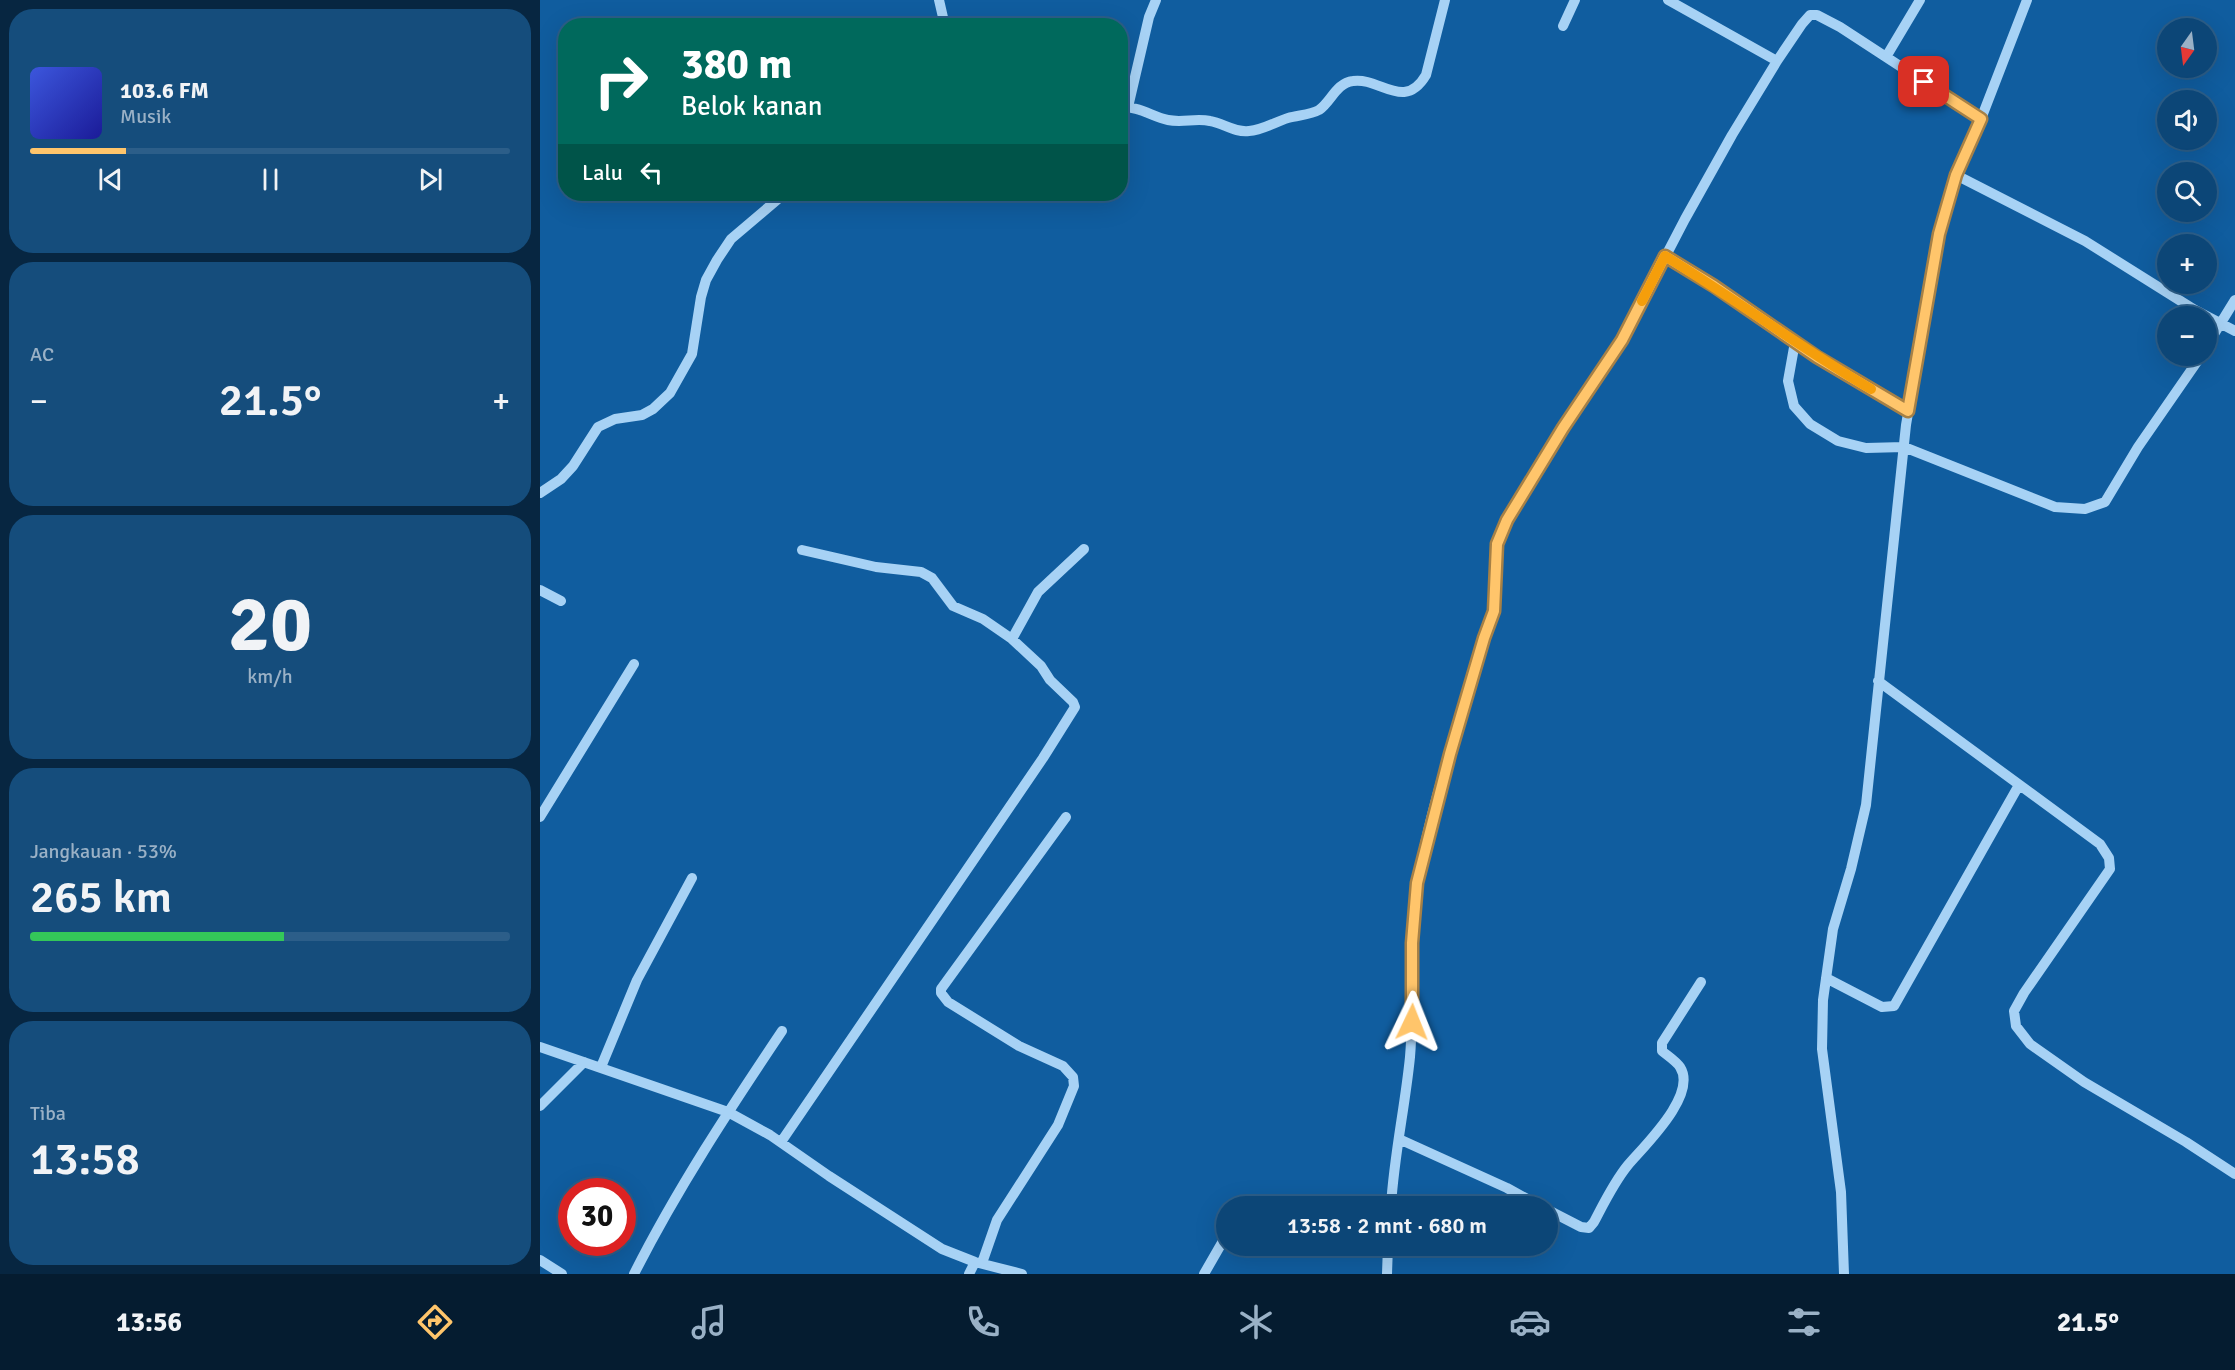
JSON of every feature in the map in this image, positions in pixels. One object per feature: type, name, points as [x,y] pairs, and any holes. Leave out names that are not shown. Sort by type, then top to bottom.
[{"type":"street","points":[[939,0],[943,18]]},
{"type":"street","points":[[1128,93],[1156,0]]},
{"type":"street","points":[[1128,108],[1169,120],[1208,120],[1247,132],[1287,118],[1314,112],[1321,108],[1337,89],[1354,80],[1401,92],[1412,91],[1421,84],[1426,75],[1445,0]]},
{"type":"street","points":[[1563,26],[1575,0]]},
{"type":"street","points":[[1668,0],[1777,61]]},
{"type":"street","points":[[1886,57],[1920,0]]},
{"type":"street","points":[[1844,1274],[1841,1192],[1822,1049],[1823,1000],[1833,929],[1851,869],[1866,805],[1908,411],[1939,234],[1956,175],[1981,119],[2027,0]]},
{"type":"street","points":[[1392,1196],[1410,1057],[1413,999],[1412,943],[1417,883],[1450,754],[1484,638],[1491,624],[1494,611],[1497,544],[1521,495],[1622,340],[1665,256],[1732,135],[1777,61],[1810,15],[1817,15],[1840,27],[1981,119]]},
{"type":"street","points":[[1956,175],[2085,242],[2195,310],[2235,331]]},
{"type":"street","points":[[540,493],[561,479],[573,466],[598,428],[615,419],[642,415],[653,409],[670,393],[692,354],[701,297],[706,280],[717,260],[731,239],[776,201]]},
{"type":"street","points":[[1665,256],[1714,286],[1817,357],[1908,411]]},
{"type":"street","points":[[2217,331],[2235,300]]},
{"type":"street","points":[[1795,342],[1788,381],[1794,406],[1810,424],[1838,441],[1866,448],[1904,447],[2055,507],[2085,509],[2104,502],[2138,447],[2194,366]]},
{"type":"street","points":[[1012,639],[1038,592],[1084,549]]},
{"type":"street","points":[[781,1142],[1043,758],[1075,707],[1073,702],[1050,680],[1041,666],[1012,639],[982,619],[953,606],[932,578],[921,572],[876,567],[802,550]]},
{"type":"street","points":[[540,590],[561,601]]},
{"type":"street","points":[[540,817],[634,664]]},
{"type":"street","points":[[1878,681],[2100,844],[2109,858],[2110,869],[2014,1011],[2016,1026],[2030,1044],[2084,1082],[2186,1142],[2235,1174]]},
{"type":"street","points":[[1826,978],[1882,1007],[1894,1006],[2019,785]]},
{"type":"street","points":[[969,1274],[978,1263],[997,1220],[1058,1125],[1074,1086],[1073,1077],[1063,1066],[1019,1046],[948,1002],[941,993],[941,989],[1066,817]]},
{"type":"street","points":[[601,1067],[637,980],[692,878]]},
{"type":"street","points":[[1558,1215],[1581,1227],[1589,1228],[1627,1167],[1661,1128],[1683,1086],[1680,1067],[1662,1051],[1662,1043],[1701,982]]},
{"type":"street","points":[[634,1274],[655,1233],[728,1113],[782,1031]]},
{"type":"street","points":[[540,1047],[728,1113],[781,1142],[942,1249],[978,1263],[1022,1274]]},
{"type":"street","points":[[540,1106],[584,1062]]},
{"type":"street","points":[[1399,1139],[1519,1196]]},
{"type":"street","points":[[1204,1274],[1216,1253]]},
{"type":"street","points":[[1387,1274],[1388,1256]]},
{"type":"street","points":[[540,1260],[562,1274]]},
{"type":"slow traffic","points":[[1642,301],[1665,256],[1714,286],[1817,357],[1871,389]]},
{"type":"route","points":[[1412,1022],[1412,943],[1417,883],[1450,754],[1484,638],[1491,624],[1494,611],[1497,544],[1507,520],[1563,428],[1622,340],[1665,256],[1714,286],[1817,357],[1908,411],[1939,234],[1956,175],[1981,119],[1924,82]]}]
